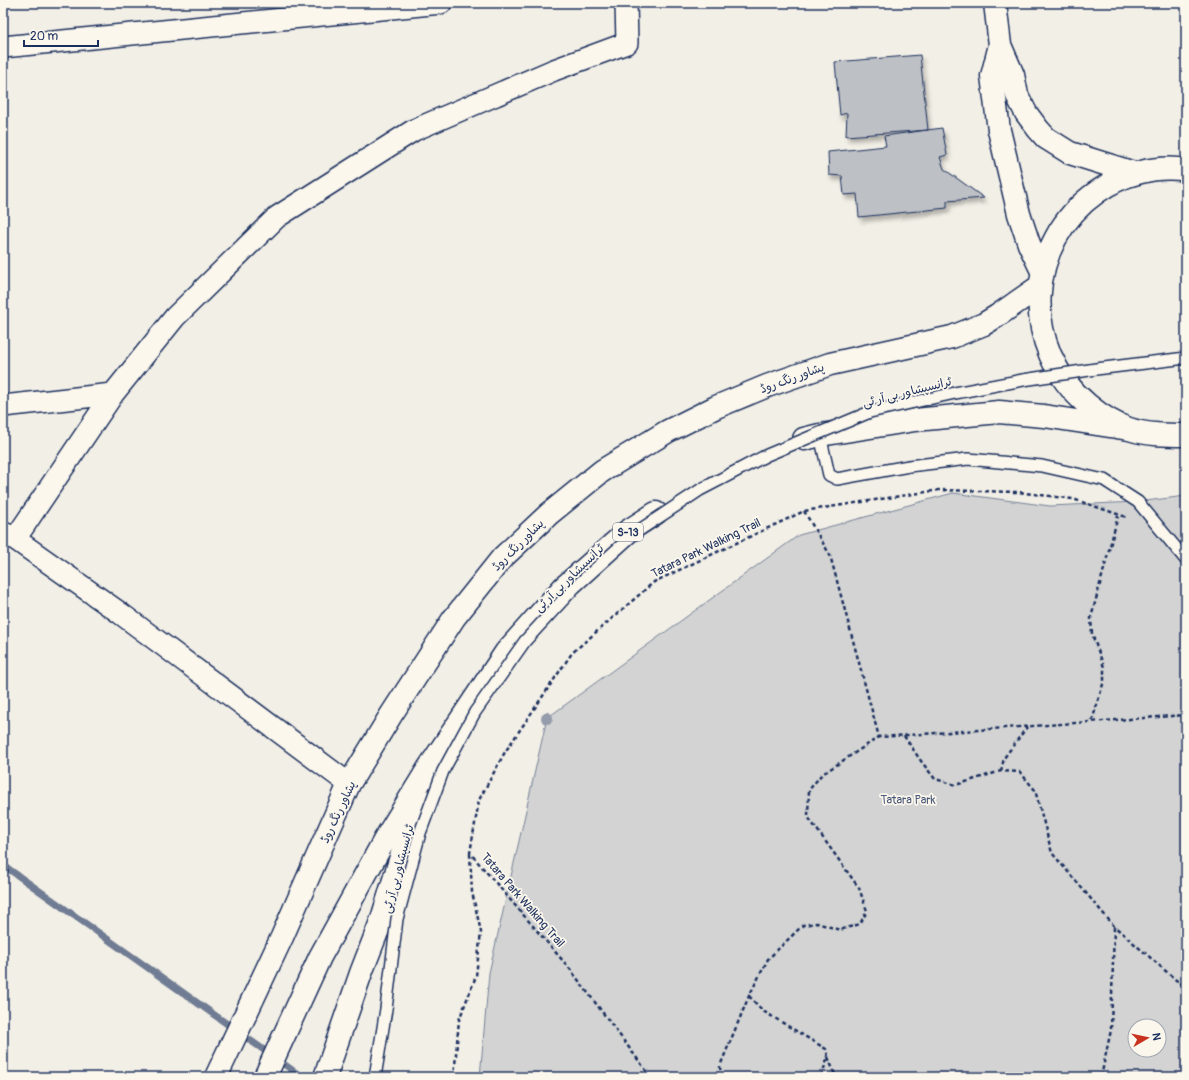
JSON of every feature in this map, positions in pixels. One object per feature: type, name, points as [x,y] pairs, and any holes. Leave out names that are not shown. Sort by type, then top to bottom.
[{"type":"main road","points":[[995,3],[1000,45],[1013,75],[1017,95],[1026,113],[1046,138],[1070,153],[1134,173]]},
{"type":"main road","points":[[1000,45],[992,76],[999,130],[1019,214],[1028,244],[1041,278]]},
{"type":"main road","points":[[1186,170],[1172,168],[1134,173],[1108,184],[1085,200],[1066,220],[1052,244],[1041,278],[1040,317],[1046,346],[1059,373],[1078,397],[1102,416],[1129,429],[1161,436],[1186,435]]},
{"type":"main road","name":"پشاور رنگ روڈ","points":[[216,1077],[282,937],[349,784],[391,715],[454,618],[502,558],[549,514],[602,471],[668,432],[716,407],[767,386],[830,364],[952,337],[984,324],[997,316],[1041,278]]},
{"type":"main road","name":"S-13","points":[[265,1077],[320,957],[385,839],[428,768],[506,652],[563,588],[628,532],[700,484],[775,446],[820,435],[915,420],[999,412],[1044,416],[1129,429]]},
{"type":"main road","points":[[325,1077],[361,973],[382,919],[428,768]]},
{"type":"street","points":[[3,47],[441,3]]},
{"type":"street","points":[[349,784],[120,613],[9,536],[113,394],[175,317],[276,217],[414,130],[554,70],[627,43],[626,3]]},
{"type":"street","points":[[3,406],[113,394]]},
{"type":"lane","name":"ٹرانسپشاور بی آر ٹی","points":[[375,1077],[386,1009],[397,919],[420,833],[443,771],[475,712],[525,641],[574,588],[635,533],[700,490],[761,459],[870,412],[1023,380],[1186,358]]},
{"type":"lane","points":[[820,435],[829,475],[837,479],[909,466],[968,459],[1042,466],[1104,480],[1138,502],[1186,560]]},
{"type":"path","name":"Tatara Park Walking Trail","points":[[651,1077],[570,969],[470,853],[480,800],[505,752],[572,654],[654,582],[804,511],[939,490],[1017,492],[1073,499],[1118,516],[1156,525]]},
{"type":"path","points":[[804,511],[830,555],[879,738]]},
{"type":"path","points":[[1092,722],[1104,681],[1104,667],[1092,634],[1091,618],[1118,516]]},
{"type":"path","points":[[721,1077],[720,1066],[749,996],[768,959],[803,925],[817,923],[840,930],[860,924],[867,911],[860,888],[808,817],[809,790],[821,775],[879,738],[1186,715]]},
{"type":"path","points":[[1000,771],[1004,758],[1028,727]]},
{"type":"path","points":[[904,736],[935,779],[956,786],[1000,771],[1020,772],[1035,790],[1052,853],[1114,926],[1186,987]]},
{"type":"path","points":[[454,1077],[459,1020],[476,976],[481,932],[472,892],[470,853]]},
{"type":"path","points":[[1101,1077],[1111,1030],[1114,926]]},
{"type":"path","points":[[749,996],[763,1011],[826,1049],[836,1077]]},
{"type":"path","points":[[821,1077],[828,1057]]},
{"type":"green space","name":"Tatara Park","points":[[953,493],[1050,506],[1137,502],[1186,496],[1186,1077],[480,1077],[489,973],[547,718],[799,535]]},
{"type":"building","points":[[920,55],[928,130],[846,136],[847,113],[840,115],[835,62]]},
{"type":"building","points":[[942,128],[947,155],[940,157],[944,169],[984,198],[947,201],[947,208],[859,217],[857,194],[844,195],[842,176],[829,175],[828,152],[886,146],[884,136]]},
{"type":"waterway","points":[[3,865],[302,1077]]}]
